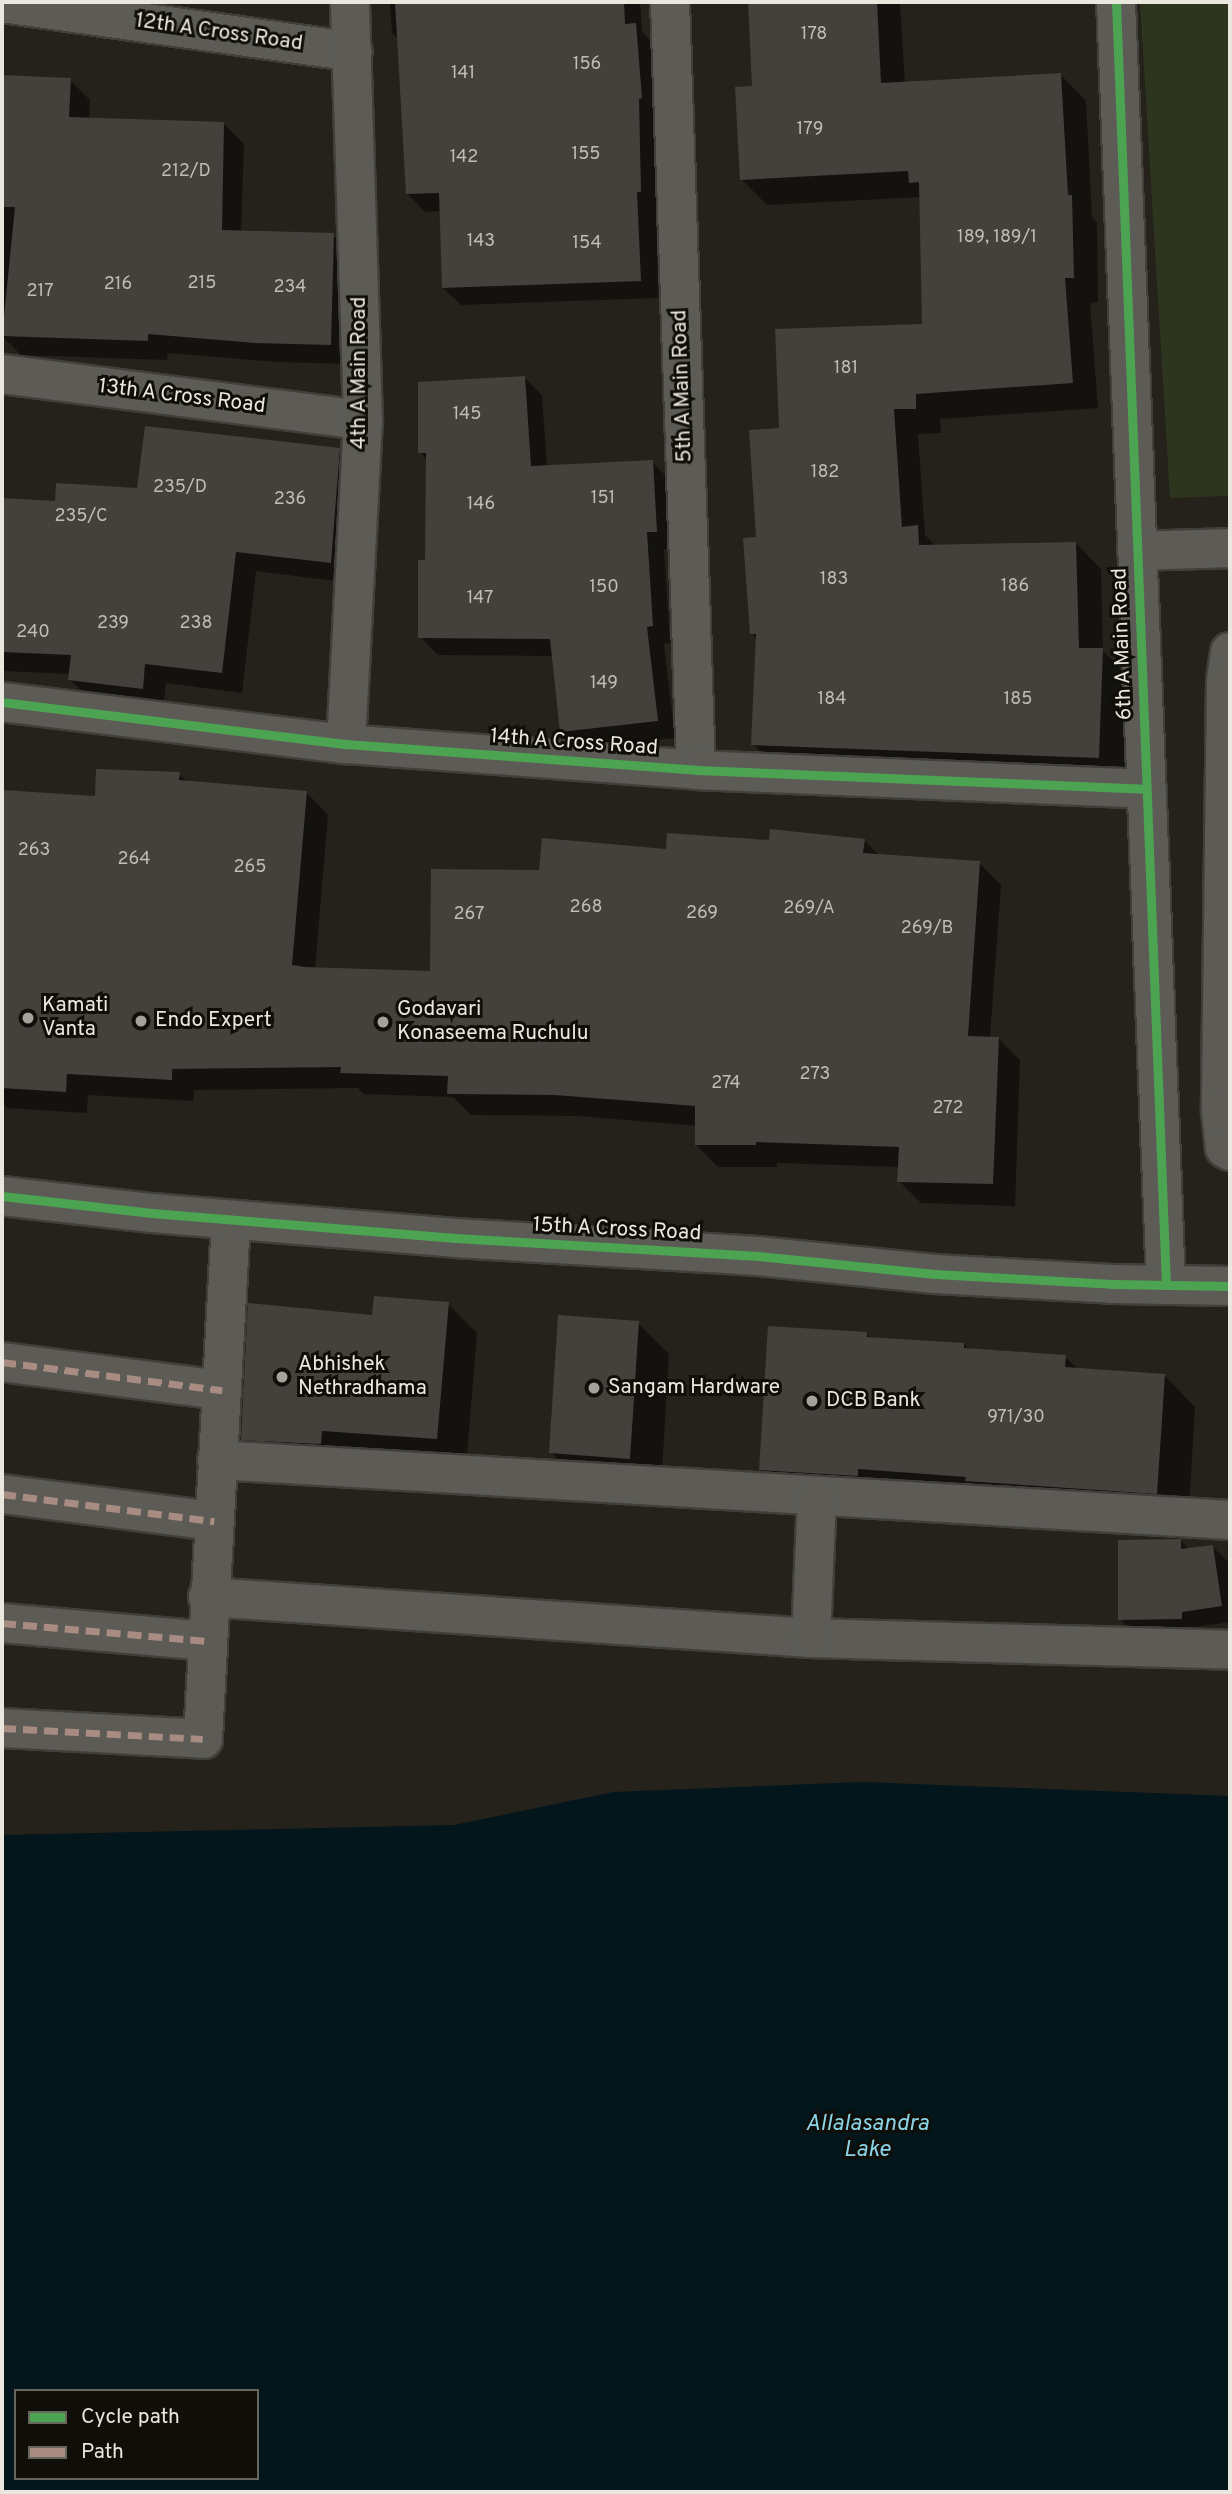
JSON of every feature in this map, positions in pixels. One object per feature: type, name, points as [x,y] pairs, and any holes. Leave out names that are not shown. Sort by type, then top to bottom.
[{"type":"street","name":"4th A Main Road","points":[[346,744],[363,420],[350,2]]},
{"type":"street","name":"5th A Main Road","points":[[670,2],[696,770]]},
{"type":"street","name":"6th A Main Road","points":[[1116,2],[1166,1285]]},
{"type":"street","name":"12th A Cross Road","points":[[2,3],[353,52]]},
{"type":"street","name":"13th A Cross Road","points":[[2,374],[363,420]]},
{"type":"street","points":[[1137,551],[1230,548]]},
{"type":"street","points":[[1230,652],[1226,681],[1222,1112],[1225,1148],[1230,1151]]},
{"type":"street","name":"14th A Cross Road","points":[[2,702],[346,744],[696,770],[1146,789]]},
{"type":"street","name":"15th A Cross Road","points":[[2,1196],[231,1220],[455,1238],[758,1256],[935,1274],[1230,1286]]},
{"type":"street","points":[[2,1728],[203,1739],[208,1597],[231,1220]]},
{"type":"street","points":[[2,1362],[222,1390]]},
{"type":"street","points":[[217,1460],[1230,1520]]},
{"type":"street","points":[[2,1494],[214,1521]]},
{"type":"street","points":[[811,1637],[817,1497]]},
{"type":"street","points":[[208,1597],[811,1637],[1230,1650]]},
{"type":"street","points":[[2,1623],[207,1641]]},
{"type":"green space","points":[[1140,2],[1230,2],[1230,496],[1170,498]]},
{"type":"water","name":"Allalasandra Lake","points":[[862,1782],[1230,1796],[1230,2492],[2,2492],[2,1835],[454,1825],[614,1792]]},
{"type":"building","points":[[395,2],[624,2],[625,24],[636,23],[642,98],[639,99],[641,192],[637,192],[641,281],[442,288],[439,193],[406,194]]},
{"type":"building","points":[[748,2],[877,2],[881,83],[1061,73],[1068,195],[1072,195],[1074,278],[1065,278],[1073,383],[916,394],[916,409],[894,409],[902,527],[918,525],[919,545],[1076,542],[1079,648],[1103,648],[1099,758],[751,745],[756,634],[750,634],[743,538],[756,537],[749,430],[779,428],[775,329],[922,324],[919,182],[909,183],[908,171],[740,180],[735,87],[752,86]]},
{"type":"building","points":[[2,75],[71,78],[69,117],[224,122],[222,230],[334,233],[331,345],[255,343],[148,334],[148,341],[2,336],[15,207],[2,207]]},
{"type":"building","points":[[525,376],[531,466],[653,460],[657,532],[647,532],[653,626],[647,627],[658,721],[560,732],[550,639],[418,638],[418,560],[425,560],[426,453],[418,453],[418,382]]},
{"type":"building","points":[[145,426],[340,448],[331,563],[236,552],[222,673],[145,664],[143,689],[68,680],[71,655],[2,652],[2,498],[55,501],[56,483],[137,488]]},
{"type":"building","points":[[96,769],[180,772],[179,780],[307,791],[292,965],[305,967],[430,971],[431,869],[539,870],[542,838],[666,849],[667,833],[769,840],[770,829],[865,839],[863,853],[980,861],[968,1036],[999,1037],[993,1184],[897,1182],[899,1147],[756,1142],[756,1145],[695,1145],[695,1106],[555,1095],[447,1094],[448,1076],[340,1073],[341,1067],[172,1069],[172,1080],[67,1074],[66,1092],[2,1088],[2,790],[95,796]]},
{"type":"building","points":[[374,1296],[449,1302],[437,1439],[322,1431],[321,1444],[241,1440],[248,1303],[372,1315]]},
{"type":"building","points":[[558,1315],[639,1321],[630,1459],[549,1453]]},
{"type":"building","points":[[768,1326],[867,1332],[867,1337],[964,1343],[964,1348],[1066,1355],[1065,1367],[1165,1374],[1157,1494],[965,1481],[966,1477],[858,1469],[858,1476],[759,1470]]},
{"type":"building","points":[[1181,1539],[1181,1549],[1213,1545],[1222,1606],[1182,1612],[1182,1619],[1118,1620],[1118,1540]]},
{"type":"marked path","points":[[2,1362],[222,1390]]},
{"type":"marked path","points":[[2,1494],[214,1521]]},
{"type":"marked path","points":[[2,1623],[207,1641]]},
{"type":"marked path","points":[[2,1728],[203,1739]]},
{"type":"cycle path","points":[[1116,2],[1166,1285]]},
{"type":"cycle path","points":[[2,702],[346,744],[696,770],[1146,789]]},
{"type":"cycle path","points":[[2,1196],[152,1213],[455,1238],[758,1256],[935,1274],[1112,1284],[1230,1286]]},
{"type":"place","name":"Kamati Vanta","points":[[28,1018]]},
{"type":"place","name":"Endo Expert","points":[[141,1021]]},
{"type":"place","name":"Godavari Konaseema Ruchulu","points":[[383,1022]]},
{"type":"place","name":"Abhishek Nethradhama","points":[[282,1377]]},
{"type":"place","name":"Sangam Hardware","points":[[594,1388]]},
{"type":"place","name":"DCB Bank","points":[[812,1401]]}]
